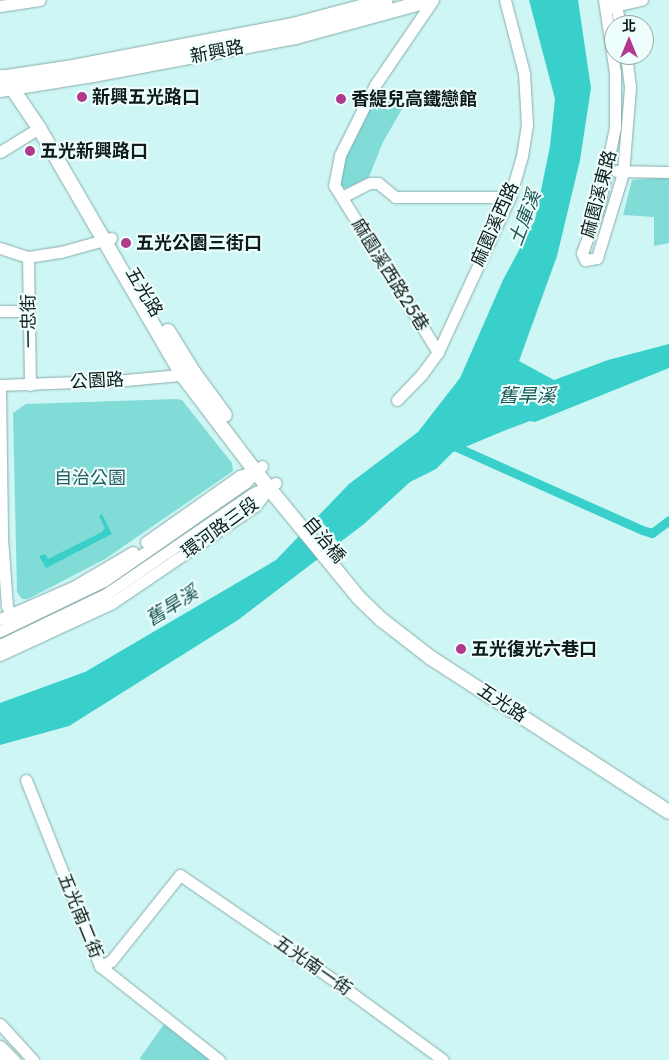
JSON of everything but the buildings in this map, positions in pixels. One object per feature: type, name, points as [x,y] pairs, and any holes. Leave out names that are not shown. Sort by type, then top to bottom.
[{"type":"main road","name":"新興路","points":[[6,82],[293,24],[386,0]]},
{"type":"main road","name":"新興路","points":[[6,82],[296,36],[432,0]]},
{"type":"main road","name":"五光路","points":[[6,82],[39,128],[108,239],[188,374],[258,468],[292,508]]},
{"type":"main road","name":"五光路","points":[[6,82],[108,239]]},
{"type":"main road","name":"自治橋","points":[[292,508],[349,577]]},
{"type":"main road","name":"五光路","points":[[349,577],[404,628],[669,802]]},
{"type":"main road","name":"五光路","points":[[349,577],[382,620],[406,640],[669,812]]},
{"type":"street","points":[[0,6],[40,0]]},
{"type":"street","name":"麻園溪西路25巷","points":[[432,0],[375,85],[340,155],[334,185],[438,352]]},
{"type":"street","name":"麻園溪西路","points":[[397,400],[422,374],[438,352],[510,197],[522,156],[527,125],[524,73],[505,0]]},
{"type":"street","points":[[610,4],[642,0]]},
{"type":"street","name":"麻園溪東路","points":[[610,4],[616,101],[615,128],[608,170],[599,206],[582,253],[585,260],[596,258],[623,173],[630,87],[627,65]]},
{"type":"street","points":[[0,152],[39,128]]},
{"type":"street","points":[[608,170],[623,173],[669,172]]},
{"type":"street","points":[[342,197],[370,183],[378,183],[394,197],[510,197]]},
{"type":"street","points":[[0,248],[28,257],[61,252],[108,239]]},
{"type":"street","name":"一忠街","points":[[28,257],[30,385]]},
{"type":"street","points":[[0,311],[29,311]]},
{"type":"street","name":"公園路","points":[[0,386],[188,374]]},
{"type":"street","points":[[0,386],[1,538],[6,599],[8,619],[22,640]]},
{"type":"street","name":"環河路三段","points":[[0,631],[8,619],[100,572],[126,556],[240,476],[258,468]]},
{"type":"street","name":"環河路三段","points":[[0,645],[22,640],[112,603],[259,503],[272,486]]},
{"type":"street","name":"環河路三段","points":[[0,655],[22,640]]},
{"type":"street","name":"五光南二街","points":[[26,780],[100,966],[219,1060]]},
{"type":"street","name":"五光南一街","points":[[100,966],[110,961],[180,875],[328,976],[443,1060]]},
{"type":"street","points":[[0,1024],[33,1060]]},
{"type":"street","points":[[0,1046],[14,1060]]},
{"type":"green space","points":[[377,90],[405,104],[383,142],[369,177],[347,188],[342,187],[337,181],[341,161]]},
{"type":"green space","points":[[669,177],[669,243],[654,246],[654,217],[623,215],[632,180]]},
{"type":"green space","name":"自治公園","points":[[182,400],[232,463],[233,471],[105,559],[28,599],[22,599],[17,592],[13,413],[26,404]]},
{"type":"green space","points":[[164,1024],[210,1060],[141,1060],[140,1058]]},
{"type":"water","name":"舊旱溪","points":[[529,0],[578,0],[591,88],[580,160],[557,256],[519,361],[554,380],[608,360],[669,344],[669,368],[535,422],[530,421],[453,452],[436,469],[410,482],[364,524],[238,620],[69,726],[0,745],[0,703],[85,672],[276,560],[349,484],[418,432],[460,378],[503,280],[535,220],[550,146],[555,99]]},
{"type":"water","points":[[102,514],[112,534],[46,568],[39,556],[45,554],[48,559],[102,532],[105,528],[99,516]]},
{"type":"pier","points":[[317,515],[340,545],[320,561],[299,533]]},
{"type":"waterway","points":[[452,445],[642,530],[652,533],[669,520]]},
{"type":"place","name":"新興五光路口","points":[[82,97]]},
{"type":"place","name":"香緹兒高鐵戀館","points":[[341,99]]},
{"type":"place","name":"五光新興路口","points":[[30,151]]},
{"type":"place","name":"五光公園三街口","points":[[126,243]]},
{"type":"place","name":"五光復光六巷口","points":[[461,649]]},
{"type":"water label","name":"土庫溪","points":[[525,218]]}]
